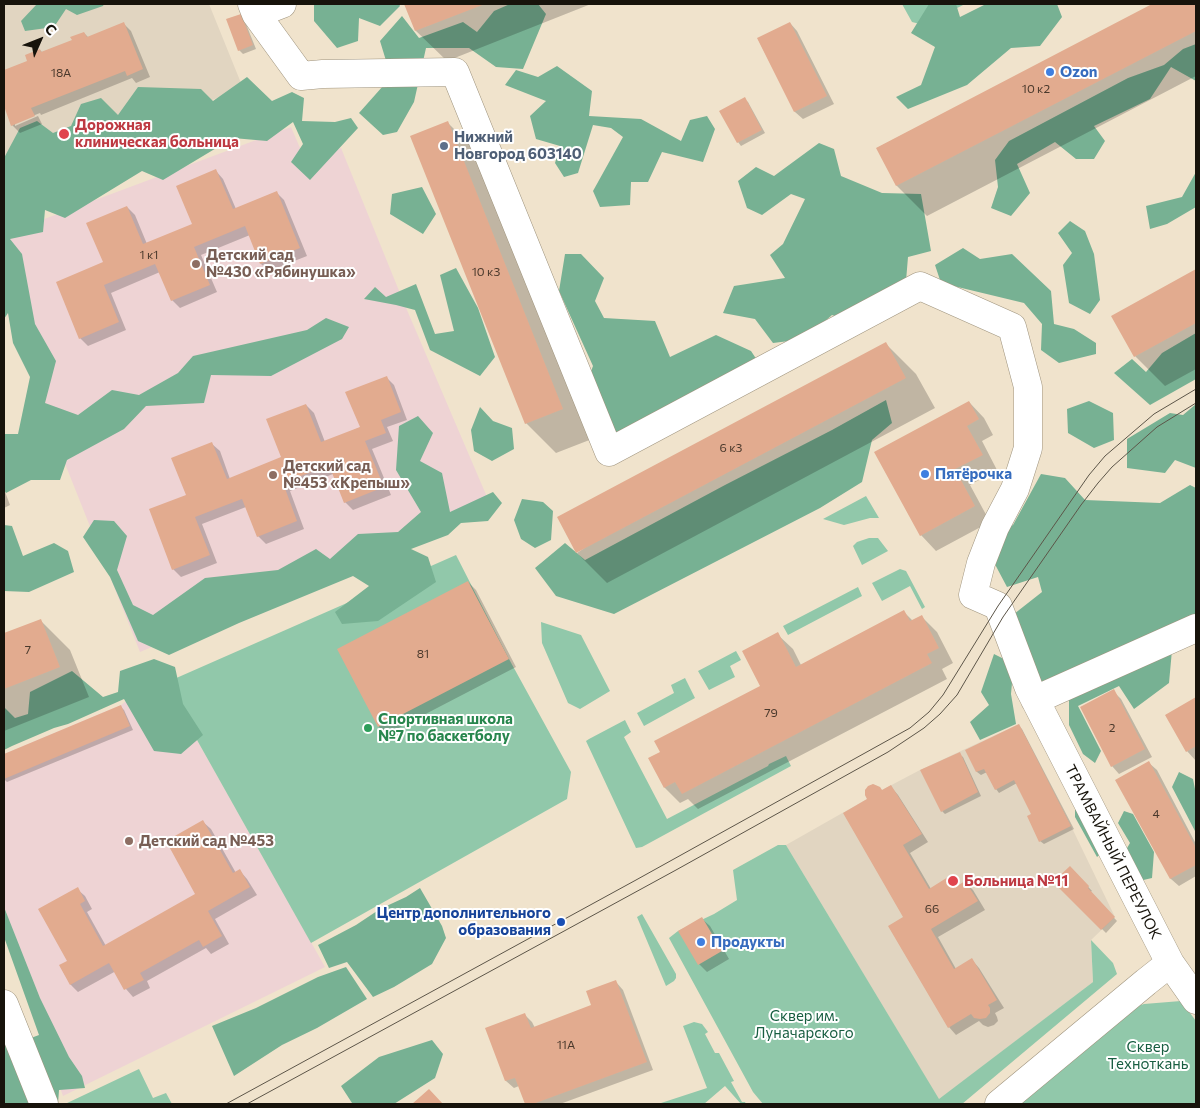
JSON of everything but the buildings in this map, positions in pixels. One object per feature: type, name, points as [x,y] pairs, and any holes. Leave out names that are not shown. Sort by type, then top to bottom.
[{"type":"street","points":[[254,9],[282,4]]},
{"type":"street","name":"ТРАМВАЙНЫЙ ПЕРЕУЛОК","points":[[254,9],[302,76],[455,72],[609,452],[920,286],[1012,327],[1028,387],[1028,448],[1015,489],[995,527],[980,563],[974,596],[998,606],[1029,688],[1170,963],[1196,1000]]},
{"type":"street","points":[[1036,700],[1196,628]]},
{"type":"street","points":[[1000,1104],[1170,963]]},
{"type":"street","points":[[4,1004],[44,1104]]},
{"type":"shaded area","name":"Дорожная клиническая больница","points":[[4,4],[209,4],[243,88],[4,181]]},
{"type":"shaded area","points":[[291,127],[306,162],[341,148],[404,303],[490,504],[140,652],[58,446],[4,294],[4,234]]},
{"type":"shaded area","name":"Детский сад №453","points":[[165,683],[325,967],[63,1096],[4,929],[4,754],[121,705],[130,698]]},
{"type":"shaded area","name":"Больница №11","points":[[1019,724],[1115,917],[1091,940],[1093,982],[939,1100],[786,845],[867,799],[865,790],[873,784],[882,790],[920,770]]},
{"type":"green space","points":[[37,4],[104,4],[77,15],[66,9],[54,27],[25,31],[21,21]]},
{"type":"green space","points":[[314,4],[399,4],[400,6],[380,26],[359,18],[358,41],[337,48],[314,21]]},
{"type":"green space","points":[[510,4],[538,4],[546,14],[523,69],[496,67],[469,48],[426,48],[414,102],[397,132],[383,135],[359,113],[391,77],[380,41],[402,16],[419,38],[463,22],[477,32],[494,11]]},
{"type":"green space","points":[[902,4],[965,4],[924,25],[912,22]]},
{"type":"green space","points":[[929,4],[956,4],[960,17],[986,4],[1057,4],[1062,17],[1040,46],[1011,48],[967,85],[908,109],[896,97],[921,85],[935,47],[911,33]]},
{"type":"green space","points":[[1196,44],[1196,81],[1171,67],[1150,99],[1094,126],[1105,141],[1094,159],[1076,159],[1055,142],[1017,164],[1030,193],[1011,216],[991,208],[998,187],[995,160],[1009,141],[1128,78],[1164,65],[1183,49]]},
{"type":"green space","points":[[557,66],[592,91],[589,116],[641,119],[681,141],[690,120],[707,116],[715,129],[703,162],[662,152],[648,182],[631,182],[630,205],[600,207],[593,191],[623,137],[611,128],[593,125],[578,173],[564,177],[555,163],[560,146],[536,139],[530,116],[546,101],[505,85],[516,70],[538,77]]},
{"type":"green space","points":[[247,77],[272,101],[292,92],[304,98],[302,121],[335,122],[351,118],[358,128],[310,180],[291,162],[303,144],[293,122],[267,141],[233,138],[163,180],[142,171],[65,218],[45,210],[43,232],[10,239],[22,254],[35,324],[56,361],[45,403],[78,415],[112,390],[139,395],[178,373],[193,356],[307,330],[326,318],[349,327],[342,339],[271,376],[211,375],[204,403],[146,406],[124,429],[67,460],[60,480],[31,480],[6,493],[4,490],[4,434],[18,434],[30,377],[13,343],[8,313],[4,319],[4,158],[20,128],[37,121],[53,133],[71,126],[81,104],[101,98],[118,115],[138,87],[201,89],[213,101]]},
{"type":"green space","points":[[819,143],[834,149],[841,176],[882,193],[921,194],[931,251],[908,257],[905,293],[857,324],[832,315],[805,339],[773,343],[755,319],[723,313],[734,286],[785,278],[770,255],[783,244],[805,199],[791,194],[762,215],[747,208],[738,181],[756,167],[774,176]]},
{"type":"green space","points":[[1196,172],[1196,207],[1167,224],[1150,229],[1146,206],[1182,197]]},
{"type":"green space","points":[[422,187],[436,214],[423,234],[390,214],[392,194]]},
{"type":"green space","points":[[1070,221],[1085,231],[1094,254],[1100,300],[1090,314],[1069,303],[1063,265],[1072,253],[1058,233]]},
{"type":"green space","points":[[963,248],[980,259],[1012,254],[1051,291],[1054,324],[1074,329],[1096,343],[1096,354],[1059,363],[1041,350],[1042,324],[1024,303],[941,283],[935,265]]},
{"type":"green space","points":[[565,254],[581,254],[604,278],[595,301],[604,318],[655,321],[670,357],[716,335],[751,351],[769,378],[621,455],[585,388],[593,366],[559,291]]},
{"type":"green space","points":[[456,268],[478,308],[495,357],[480,376],[430,350],[415,310],[364,299],[375,287],[386,297],[416,284],[435,334],[454,331],[440,275]]},
{"type":"green space","points":[[1196,333],[1196,379],[1150,405],[1114,373],[1132,359],[1146,372],[1162,353]]},
{"type":"green space","points":[[886,400],[892,423],[872,440],[862,482],[820,508],[614,614],[556,596],[535,568],[565,543],[585,560]]},
{"type":"green space","points":[[1089,401],[1113,413],[1114,440],[1094,448],[1068,433],[1067,409]]},
{"type":"green space","points":[[1196,404],[1196,468],[1175,460],[1165,473],[1127,468],[1127,439],[1170,413],[1183,415]]},
{"type":"green space","points":[[480,407],[493,421],[512,428],[514,449],[492,461],[474,451],[471,430]]},
{"type":"green space","points":[[418,416],[433,433],[420,461],[442,473],[450,512],[493,492],[502,503],[488,521],[461,523],[448,535],[411,549],[428,557],[436,582],[378,621],[342,624],[335,612],[369,586],[353,576],[239,623],[169,655],[138,641],[110,577],[83,537],[94,520],[114,521],[127,536],[117,570],[133,605],[153,615],[205,578],[278,570],[316,549],[330,559],[358,534],[398,532],[421,512],[396,470],[399,426]]},
{"type":"green space","points":[[1041,474],[1065,478],[1085,500],[1160,503],[1190,485],[1196,488],[1196,639],[1172,650],[1169,683],[1134,709],[1119,686],[1078,706],[1101,751],[1095,763],[1083,754],[1069,725],[1069,688],[1041,683],[1014,614],[1042,592],[1038,577],[1007,587],[989,553],[990,534],[1013,525]]},
{"type":"green space","points":[[866,496],[879,518],[870,518],[844,525],[823,519]]},
{"type":"green space","points":[[522,499],[543,502],[553,511],[551,540],[535,548],[521,539],[514,520]]},
{"type":"green space","points":[[4,525],[12,526],[23,556],[54,543],[68,551],[74,572],[29,592],[4,591]]},
{"type":"green space","points":[[869,538],[878,538],[888,551],[862,565],[853,546],[857,542]]},
{"type":"green space","name":"Спортивная школа №7 по баскетболу","points":[[456,555],[509,659],[571,772],[567,799],[311,943],[165,683]]},
{"type":"green space","points":[[900,569],[906,571],[925,607],[922,609],[910,586],[882,601],[872,583]]},
{"type":"green space","points":[[858,587],[862,596],[788,635],[783,626]]},
{"type":"green space","points":[[541,622],[581,635],[610,691],[580,709],[568,703],[542,643]]},
{"type":"green space","points":[[736,651],[741,660],[730,666],[735,677],[709,690],[698,671]]},
{"type":"green space","points":[[994,654],[1006,660],[1013,672],[1011,694],[1016,724],[980,740],[970,722],[989,705],[981,692]]},
{"type":"green space","points":[[154,659],[175,667],[183,704],[203,735],[181,754],[154,751],[124,699],[4,750],[4,707],[15,718],[28,714],[30,692],[72,671],[103,697],[118,692],[120,671]]},
{"type":"green space","points":[[685,678],[695,698],[644,726],[637,713],[674,693],[671,685]]},
{"type":"green space","points":[[625,720],[631,732],[624,737],[667,819],[786,756],[791,766],[642,847],[636,848],[586,741]]},
{"type":"green space","points":[[1179,772],[1193,779],[1196,794],[1196,831],[1172,787]]},
{"type":"green space","points":[[1075,803],[1120,860],[1130,843],[1118,823],[1124,811],[1133,814],[1154,852],[1152,878],[1126,884],[1106,849],[1097,857],[1075,817]]},
{"type":"green space","name":"Сквер им. Луначарского","points":[[778,845],[786,845],[939,1099],[1093,982],[1091,940],[1113,963],[1117,974],[962,1104],[763,1104],[753,1092],[669,938],[678,931],[714,914],[737,900],[733,870]]},
{"type":"green space","points":[[420,888],[442,926],[446,938],[432,964],[394,987],[373,997],[347,962],[329,968],[318,945]]},
{"type":"green space","points":[[4,907],[40,998],[69,1057],[82,1076],[85,1088],[59,1090],[58,1104],[4,1104],[4,1036],[12,1045],[39,1035],[4,937]]},
{"type":"green space","points":[[642,914],[676,974],[674,981],[666,986],[637,917]]},
{"type":"green space","points":[[346,967],[367,999],[317,1028],[282,1045],[234,1076],[212,1026],[256,1008],[318,977]]},
{"type":"green space","name":"Сквер Техноткань","points":[[1181,1001],[1196,1021],[1196,1104],[1015,1104],[1133,1008],[1144,1004]]},
{"type":"green space","points":[[694,1022],[702,1024],[708,1032],[705,1034],[715,1053],[719,1053],[734,1081],[731,1082],[742,1102],[746,1104],[741,1104],[725,1086],[704,1104],[658,1104],[707,1088],[683,1026]]},
{"type":"green space","points":[[432,1040],[443,1054],[435,1078],[394,1104],[352,1103],[341,1086],[379,1057]]},
{"type":"green space","points":[[139,1069],[153,1098],[166,1093],[172,1104],[65,1104]]},
{"type":"tram line","points":[[226,1104],[910,728],[929,712],[943,695],[998,606],[1089,475],[1105,456],[1154,414],[1196,389]]},
{"type":"tram line","points":[[247,1104],[676,870],[888,752],[924,728],[957,695],[1003,617],[1098,483],[1112,467],[1157,427],[1196,403]]},
{"type":"place","name":"Ozon","points":[[1050,72]]},
{"type":"place","name":"Дорожная клиническая больница","points":[[64,134]]},
{"type":"place","name":"Нижний Новгород 603140","points":[[444,146]]},
{"type":"place","name":"Детский сад №430 «Рябинушка»","points":[[196,264]]},
{"type":"place","name":"Пятёрочка","points":[[925,474]]},
{"type":"place","name":"Детский сад №453 «Крепыш»","points":[[273,475]]},
{"type":"place","name":"Спортивная школа №7 по баскетболу","points":[[368,728]]},
{"type":"place","name":"Детский сад №453","points":[[129,841]]},
{"type":"place","name":"Больница №11","points":[[953,881]]},
{"type":"place","name":"Центр дополнительного образования","points":[[561,922]]},
{"type":"place","name":"Продукты","points":[[701,942]]}]
